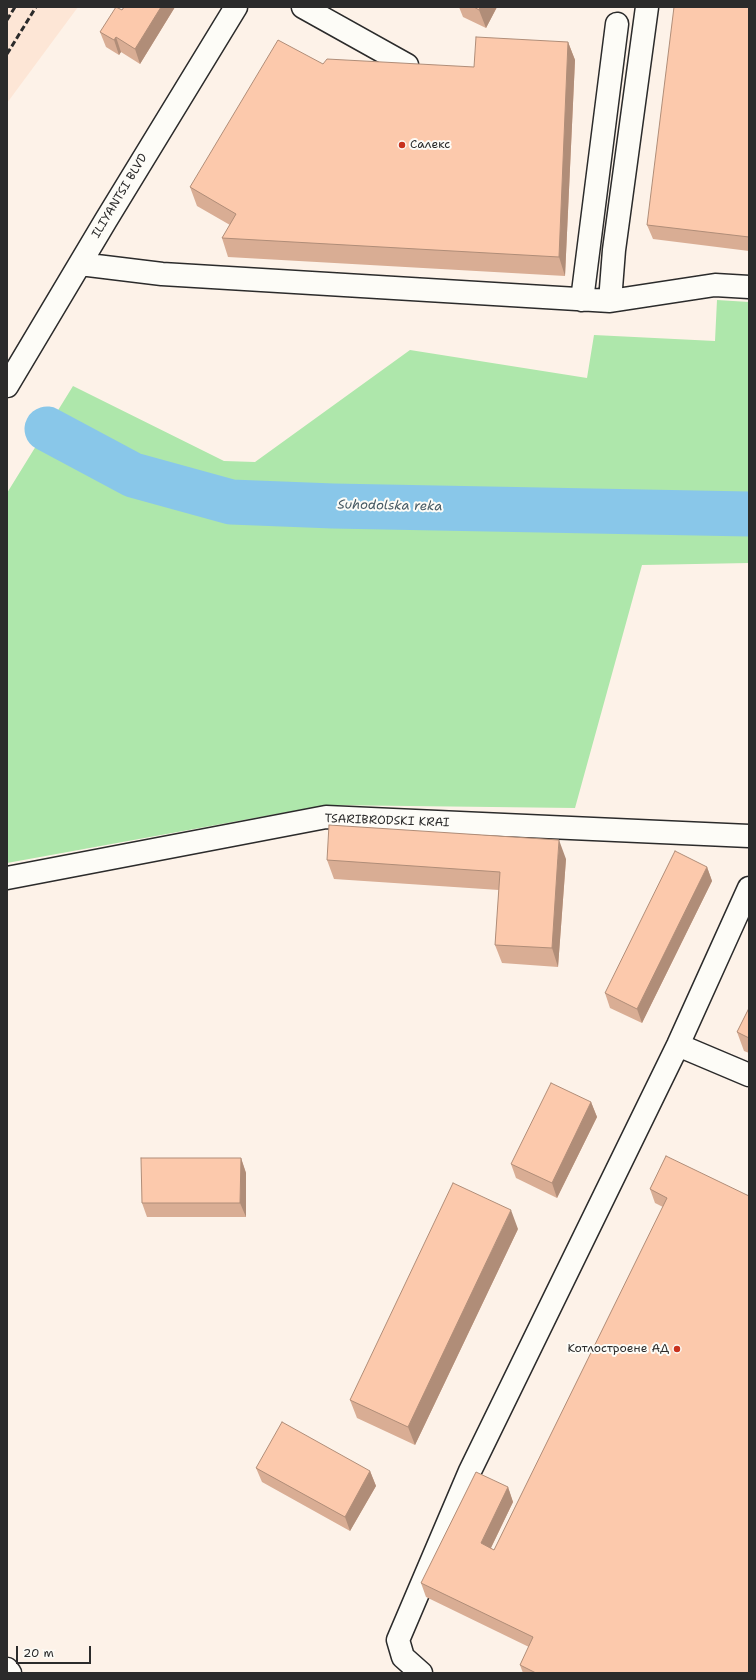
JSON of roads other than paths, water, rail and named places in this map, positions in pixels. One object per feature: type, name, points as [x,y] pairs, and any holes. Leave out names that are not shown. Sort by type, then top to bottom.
[{"type":"street","name":"ILIYANTSI BLVD","points":[[7,386],[236,7]]},
{"type":"street","points":[[303,7],[408,65]]},
{"type":"street","points":[[610,301],[614,250],[647,7]]},
{"type":"street","points":[[582,300],[617,24]]},
{"type":"street","points":[[80,264],[162,274],[610,301],[715,285],[749,287]]},
{"type":"street","name":"TSARIBRODSKI KRAI","points":[[7,878],[326,817],[749,836]]},
{"type":"street","points":[[421,1673],[403,1657],[398,1640],[470,1470],[678,1045],[749,888]]},
{"type":"street","points":[[678,1045],[749,1075]]},
{"type":"street","points":[[7,1669],[10,1673]]},
{"type":"waterway","name":"Suhodolska reka","points":[[47,429],[133,475],[231,502],[333,506],[749,514]]},
{"type":"railway","points":[[7,20],[15,7]]},
{"type":"railway","points":[[7,54],[36,7]]},
{"type":"place","name":"Салекс","points":[[402,145]]},
{"type":"place","name":"Котлостроене АД","points":[[677,1349]]}]
